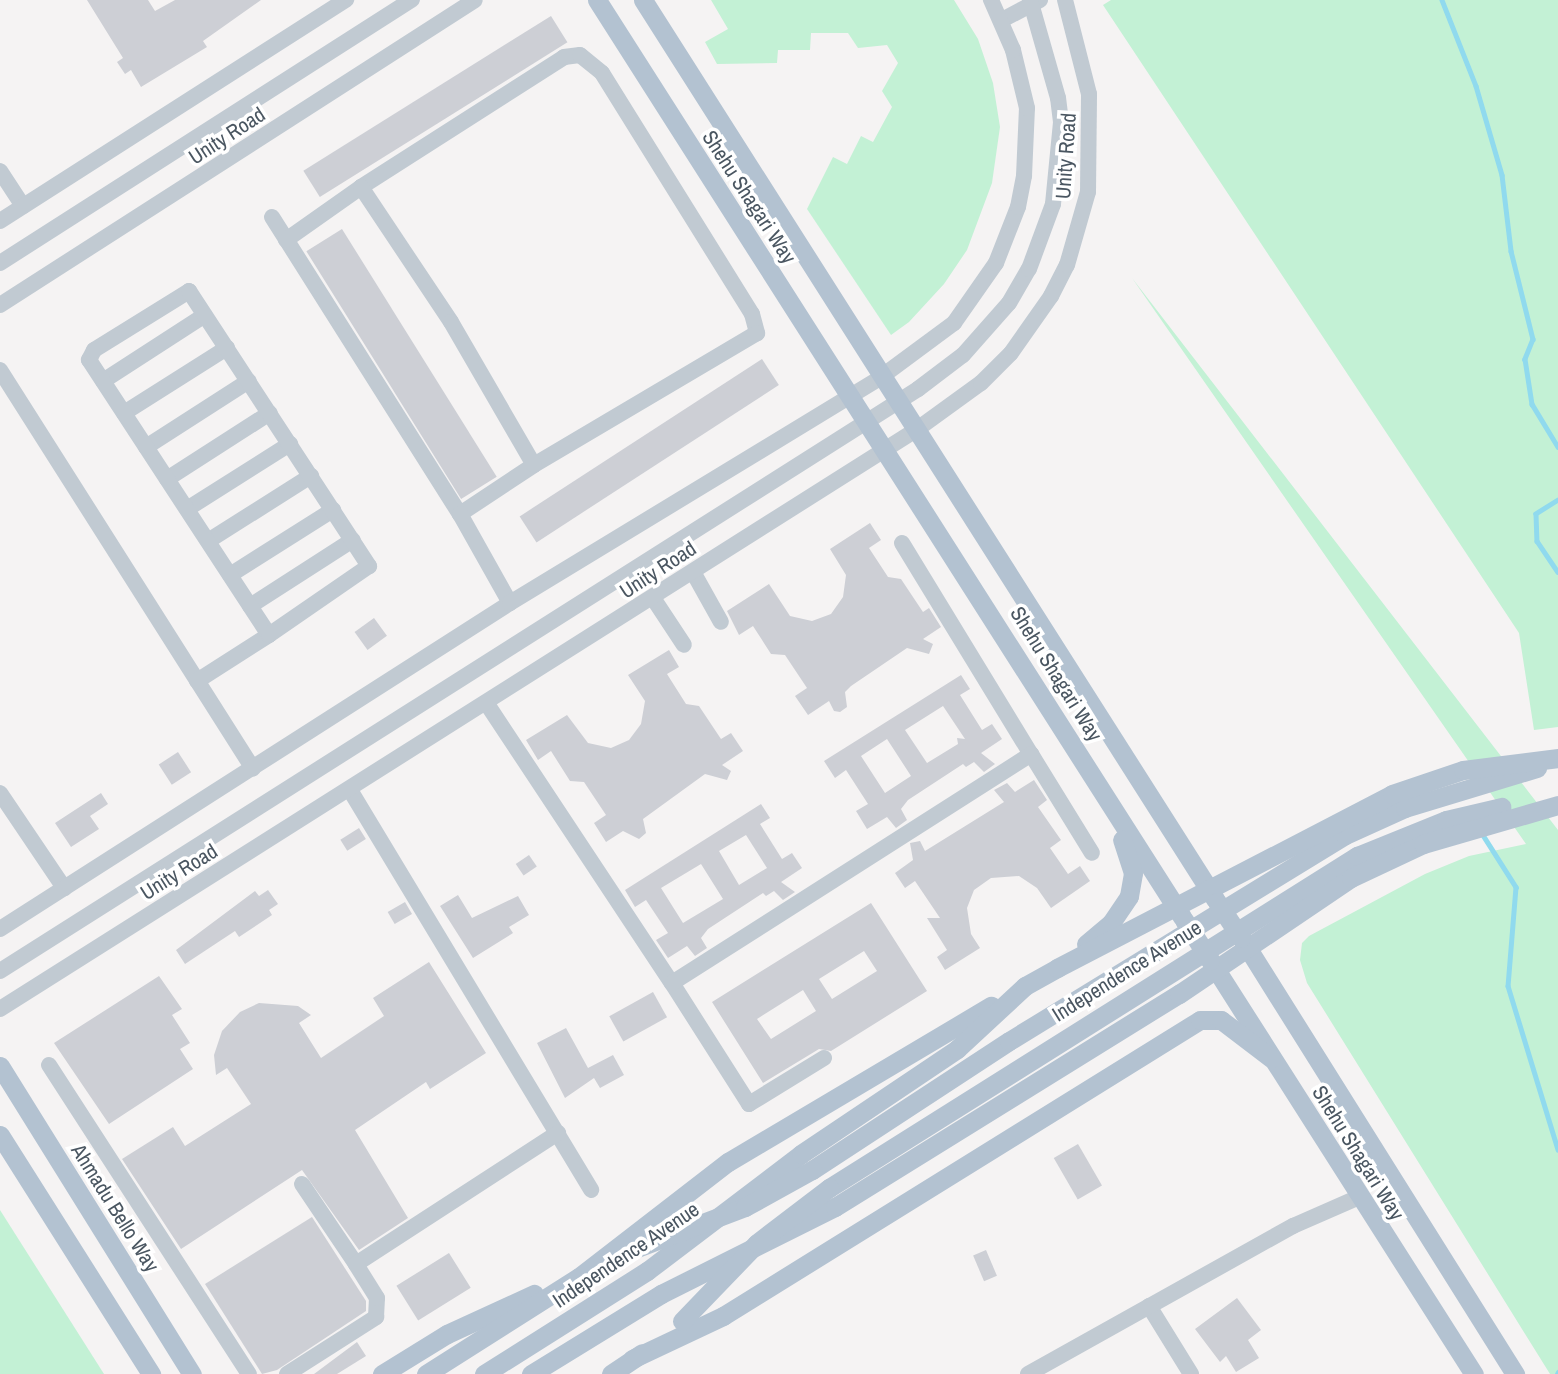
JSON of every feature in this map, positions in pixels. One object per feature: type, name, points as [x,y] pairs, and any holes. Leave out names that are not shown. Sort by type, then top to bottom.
[{"type":"main road","name":"Shehu Shagari Way","points":[[597,0],[884,450],[1011,643],[1114,812],[1474,1374]]},
{"type":"main road","name":"Shehu Shagari Way","points":[[643,0],[1516,1374]]},
{"type":"main road","name":"Independence Avenue","points":[[484,1374],[647,1270],[801,1154],[957,1049],[1025,986],[1057,968],[1180,914],[1350,813],[1426,780],[1498,763],[1558,760]]},
{"type":"main road","name":"Independence Avenue","points":[[631,1244],[745,1207],[812,1170],[1009,1041],[1345,835],[1442,795],[1558,760]]},
{"type":"main road","name":"Independence Avenue","points":[[611,1374],[687,1326],[757,1243],[829,1188],[1357,856],[1446,820],[1558,798]]},
{"type":"main road","points":[[531,1374],[661,1294],[835,1207],[1244,943],[1387,860],[1460,831],[1558,805]]},
{"type":"main road","points":[[1057,968],[1111,923],[1129,896],[1131,861],[1114,812]]},
{"type":"main road","points":[[382,1374],[485,1315],[579,1277],[631,1244],[707,1177],[1025,986]]},
{"type":"main road","points":[[687,1326],[853,1234],[1200,1020],[1220,1020],[1271,1058]]},
{"type":"main road","name":"Ahmadu Bello Way","points":[[0,1066],[192,1374]]},
{"type":"main road","points":[[0,1135],[151,1374]]},
{"type":"main road","name":"Independence Avenue","points":[[426,1374],[579,1277]]},
{"type":"street","points":[[0,221],[346,0]]},
{"type":"street","name":"Unity Road","points":[[0,263],[412,0]]},
{"type":"street","name":"Unity Road","points":[[0,305],[475,0]]},
{"type":"street","name":"Unity Road","points":[[0,929],[510,603],[881,377],[945,331],[977,296],[996,263],[1018,207],[1028,140],[1027,108],[1002,20],[991,0]]},
{"type":"street","name":"Unity Road","points":[[0,1009],[487,704],[916,430],[981,383],[1011,353],[1067,265],[1088,192],[1092,125],[1090,94],[1065,0]]},
{"type":"street","points":[[1002,20],[1034,1]]},
{"type":"street","name":"Unity Road","points":[[0,971],[897,403],[988,331],[1030,269],[1053,204],[1061,122],[1052,68],[1034,1]]},
{"type":"street","points":[[286,240],[361,187],[564,57],[580,55],[603,72],[752,314],[757,332],[534,465],[460,514]]},
{"type":"street","points":[[0,171],[23,206]]},
{"type":"street","points":[[361,187],[450,322],[534,465]]},
{"type":"street","points":[[272,217],[460,514],[510,603]]},
{"type":"street","points":[[197,681],[270,635],[369,566],[189,291],[94,350],[89,360],[270,635]]},
{"type":"street","points":[[103,381],[205,315]]},
{"type":"street","points":[[124,414],[227,348]]},
{"type":"street","points":[[2,378],[253,768]]},
{"type":"street","points":[[146,447],[248,381]]},
{"type":"street","points":[[167,479],[270,414]]},
{"type":"street","points":[[187,509],[290,444]]},
{"type":"street","points":[[208,541],[311,476]]},
{"type":"street","points":[[230,575],[332,510]]},
{"type":"street","points":[[250,606],[353,540]]},
{"type":"street","points":[[902,543],[1092,853]]},
{"type":"street","points":[[693,572],[721,622]]},
{"type":"street","points":[[653,598],[684,645]]},
{"type":"street","points":[[487,704],[673,983],[749,1104],[824,1058]]},
{"type":"street","points":[[673,983],[1031,754]]},
{"type":"street","points":[[350,790],[591,1190]]},
{"type":"street","points":[[0,793],[7,818],[64,888]]},
{"type":"street","points":[[49,1065],[249,1374]]},
{"type":"street","points":[[356,1264],[558,1133]]},
{"type":"street","points":[[287,1374],[376,1317],[377,1298],[302,1184]]},
{"type":"street","points":[[1028,1374],[1293,1226],[1359,1197]]},
{"type":"street","points":[[1149,1306],[1191,1374]]},
{"type":"green space","points":[[711,0],[954,0],[978,39],[993,83],[1000,127],[992,183],[967,250],[944,284],[909,322],[891,335],[807,209],[833,157],[847,164],[861,136],[873,142],[892,107],[882,91],[898,63],[887,45],[858,48],[848,33],[811,33],[810,50],[778,50],[777,63],[717,64],[705,42],[728,29]]},
{"type":"green space","points":[[1111,0],[1558,0],[1558,727],[1534,730],[1519,633],[1103,5]]},
{"type":"green space","points":[[1132,278],[1558,830],[1558,1374],[1550,1374],[1307,983],[1300,960],[1302,943],[1309,936],[1425,874],[1469,856],[1526,844]]},
{"type":"green space","points":[[0,1210],[104,1374],[0,1374]]},
{"type":"building","points":[[87,0],[148,0],[155,11],[175,0],[261,0],[203,41],[207,47],[141,87],[131,70],[125,74],[117,62],[123,58]]},
{"type":"building","points":[[551,16],[567,42],[320,197],[303,171]]},
{"type":"building","points":[[342,229],[497,477],[461,499],[306,251]]},
{"type":"building","points":[[762,359],[779,385],[537,542],[520,516]]},
{"type":"building","points":[[870,523],[881,540],[869,548],[888,577],[901,579],[923,612],[929,608],[941,627],[923,639],[933,644],[929,654],[907,648],[851,686],[845,692],[847,707],[840,712],[834,711],[829,701],[808,715],[795,696],[807,688],[785,655],[771,654],[753,626],[739,635],[727,611],[769,584],[790,616],[812,621],[831,614],[843,597],[846,575],[830,549]]},
{"type":"building","points":[[374,618],[387,636],[368,650],[355,632]]},
{"type":"building","points":[[669,650],[679,667],[667,674],[686,704],[699,706],[721,739],[731,733],[743,751],[722,765],[731,771],[727,780],[705,774],[643,819],[646,833],[639,839],[623,831],[606,842],[594,823],[606,815],[584,782],[570,781],[551,751],[538,760],[526,740],[567,715],[588,743],[611,748],[629,740],[641,724],[645,701],[628,675]]},
{"type":"building","points":[[961,675],[970,689],[960,695],[982,730],[992,724],[1002,739],[981,753],[995,764],[984,772],[974,762],[966,767],[963,764],[908,800],[901,809],[907,820],[896,828],[887,817],[867,829],[856,811],[868,804],[846,770],[835,778],[824,761]],"holes":[[[943,706],[965,739],[957,738],[958,744],[927,763],[905,730]],[[887,739],[911,776],[885,793],[861,756]]]},
{"type":"building","points":[[178,752],[191,772],[172,785],[159,765]]},
{"type":"building","points":[[1034,780],[1047,800],[1038,807],[1061,840],[1050,848],[1068,874],[1080,866],[1090,881],[1051,908],[1037,888],[1019,876],[991,878],[974,890],[967,908],[971,934],[980,948],[945,970],[937,957],[947,950],[927,918],[940,918],[915,881],[905,888],[895,873],[913,860],[910,843],[920,841],[925,851],[1004,802],[994,790],[1007,783],[1015,792]]},
{"type":"building","points":[[101,793],[108,804],[90,816],[99,829],[71,847],[55,823]]},
{"type":"building","points":[[761,804],[770,818],[760,824],[782,859],[792,853],[802,868],[781,882],[795,892],[783,900],[774,891],[766,896],[763,893],[708,929],[701,938],[707,948],[695,956],[687,946],[668,958],[656,940],[668,933],[646,900],[635,907],[625,890]],"holes":[[[746,835],[767,868],[739,885],[719,851]],[[701,864],[723,899],[683,923],[661,888]]]},
{"type":"building","points":[[359,828],[366,839],[347,851],[340,840]]},
{"type":"building","points":[[529,855],[537,867],[524,876],[516,864]]},
{"type":"building","points":[[268,890],[278,904],[269,910],[272,915],[239,937],[235,931],[185,964],[176,950],[255,891],[259,896]]},
{"type":"building","points":[[458,895],[472,918],[518,896],[529,915],[509,927],[513,933],[473,958],[440,906]]},
{"type":"building","points":[[405,902],[412,914],[395,924],[388,912]]},
{"type":"building","points":[[871,903],[927,991],[831,1051],[819,1049],[763,1083],[712,1002]],"holes":[[[864,951],[877,971],[832,999],[819,979]],[[803,990],[816,1011],[771,1039],[757,1019]]]},
{"type":"building","points":[[429,962],[486,1053],[430,1089],[426,1082],[355,1130],[408,1218],[359,1250],[302,1170],[181,1249],[122,1159],[173,1127],[185,1146],[251,1104],[227,1068],[216,1075],[214,1055],[222,1031],[240,1012],[259,1003],[298,1006],[311,1015],[299,1023],[321,1058],[384,1016],[373,998]]},
{"type":"building","points":[[159,976],[182,1009],[172,1015],[190,1043],[180,1049],[193,1069],[109,1124],[54,1043]]},
{"type":"building","points":[[653,992],[667,1017],[623,1042],[609,1016]]},
{"type":"building","points":[[566,1028],[588,1068],[613,1055],[624,1075],[600,1088],[594,1078],[565,1098],[537,1043]]},
{"type":"building","points":[[1078,1144],[1102,1186],[1078,1200],[1054,1158]]},
{"type":"building","points":[[312,1217],[366,1301],[366,1311],[277,1370],[262,1374],[205,1284]]},
{"type":"building","points":[[986,1250],[997,1276],[984,1281],[973,1255]]},
{"type":"building","points":[[449,1253],[471,1288],[418,1321],[396,1286]]},
{"type":"building","points":[[1237,1298],[1261,1330],[1248,1340],[1259,1358],[1236,1372],[1226,1356],[1220,1362],[1195,1329]]},
{"type":"building","points":[[357,1342],[366,1356],[337,1374],[314,1374]]},
{"type":"waterway","points":[[1442,0],[1476,86],[1502,175],[1511,251],[1533,339],[1525,359],[1532,404],[1558,447]]},
{"type":"waterway","points":[[1558,500],[1536,514],[1537,541],[1558,572]]},
{"type":"waterway","points":[[1483,835],[1516,887],[1508,986],[1558,1150]]}]
